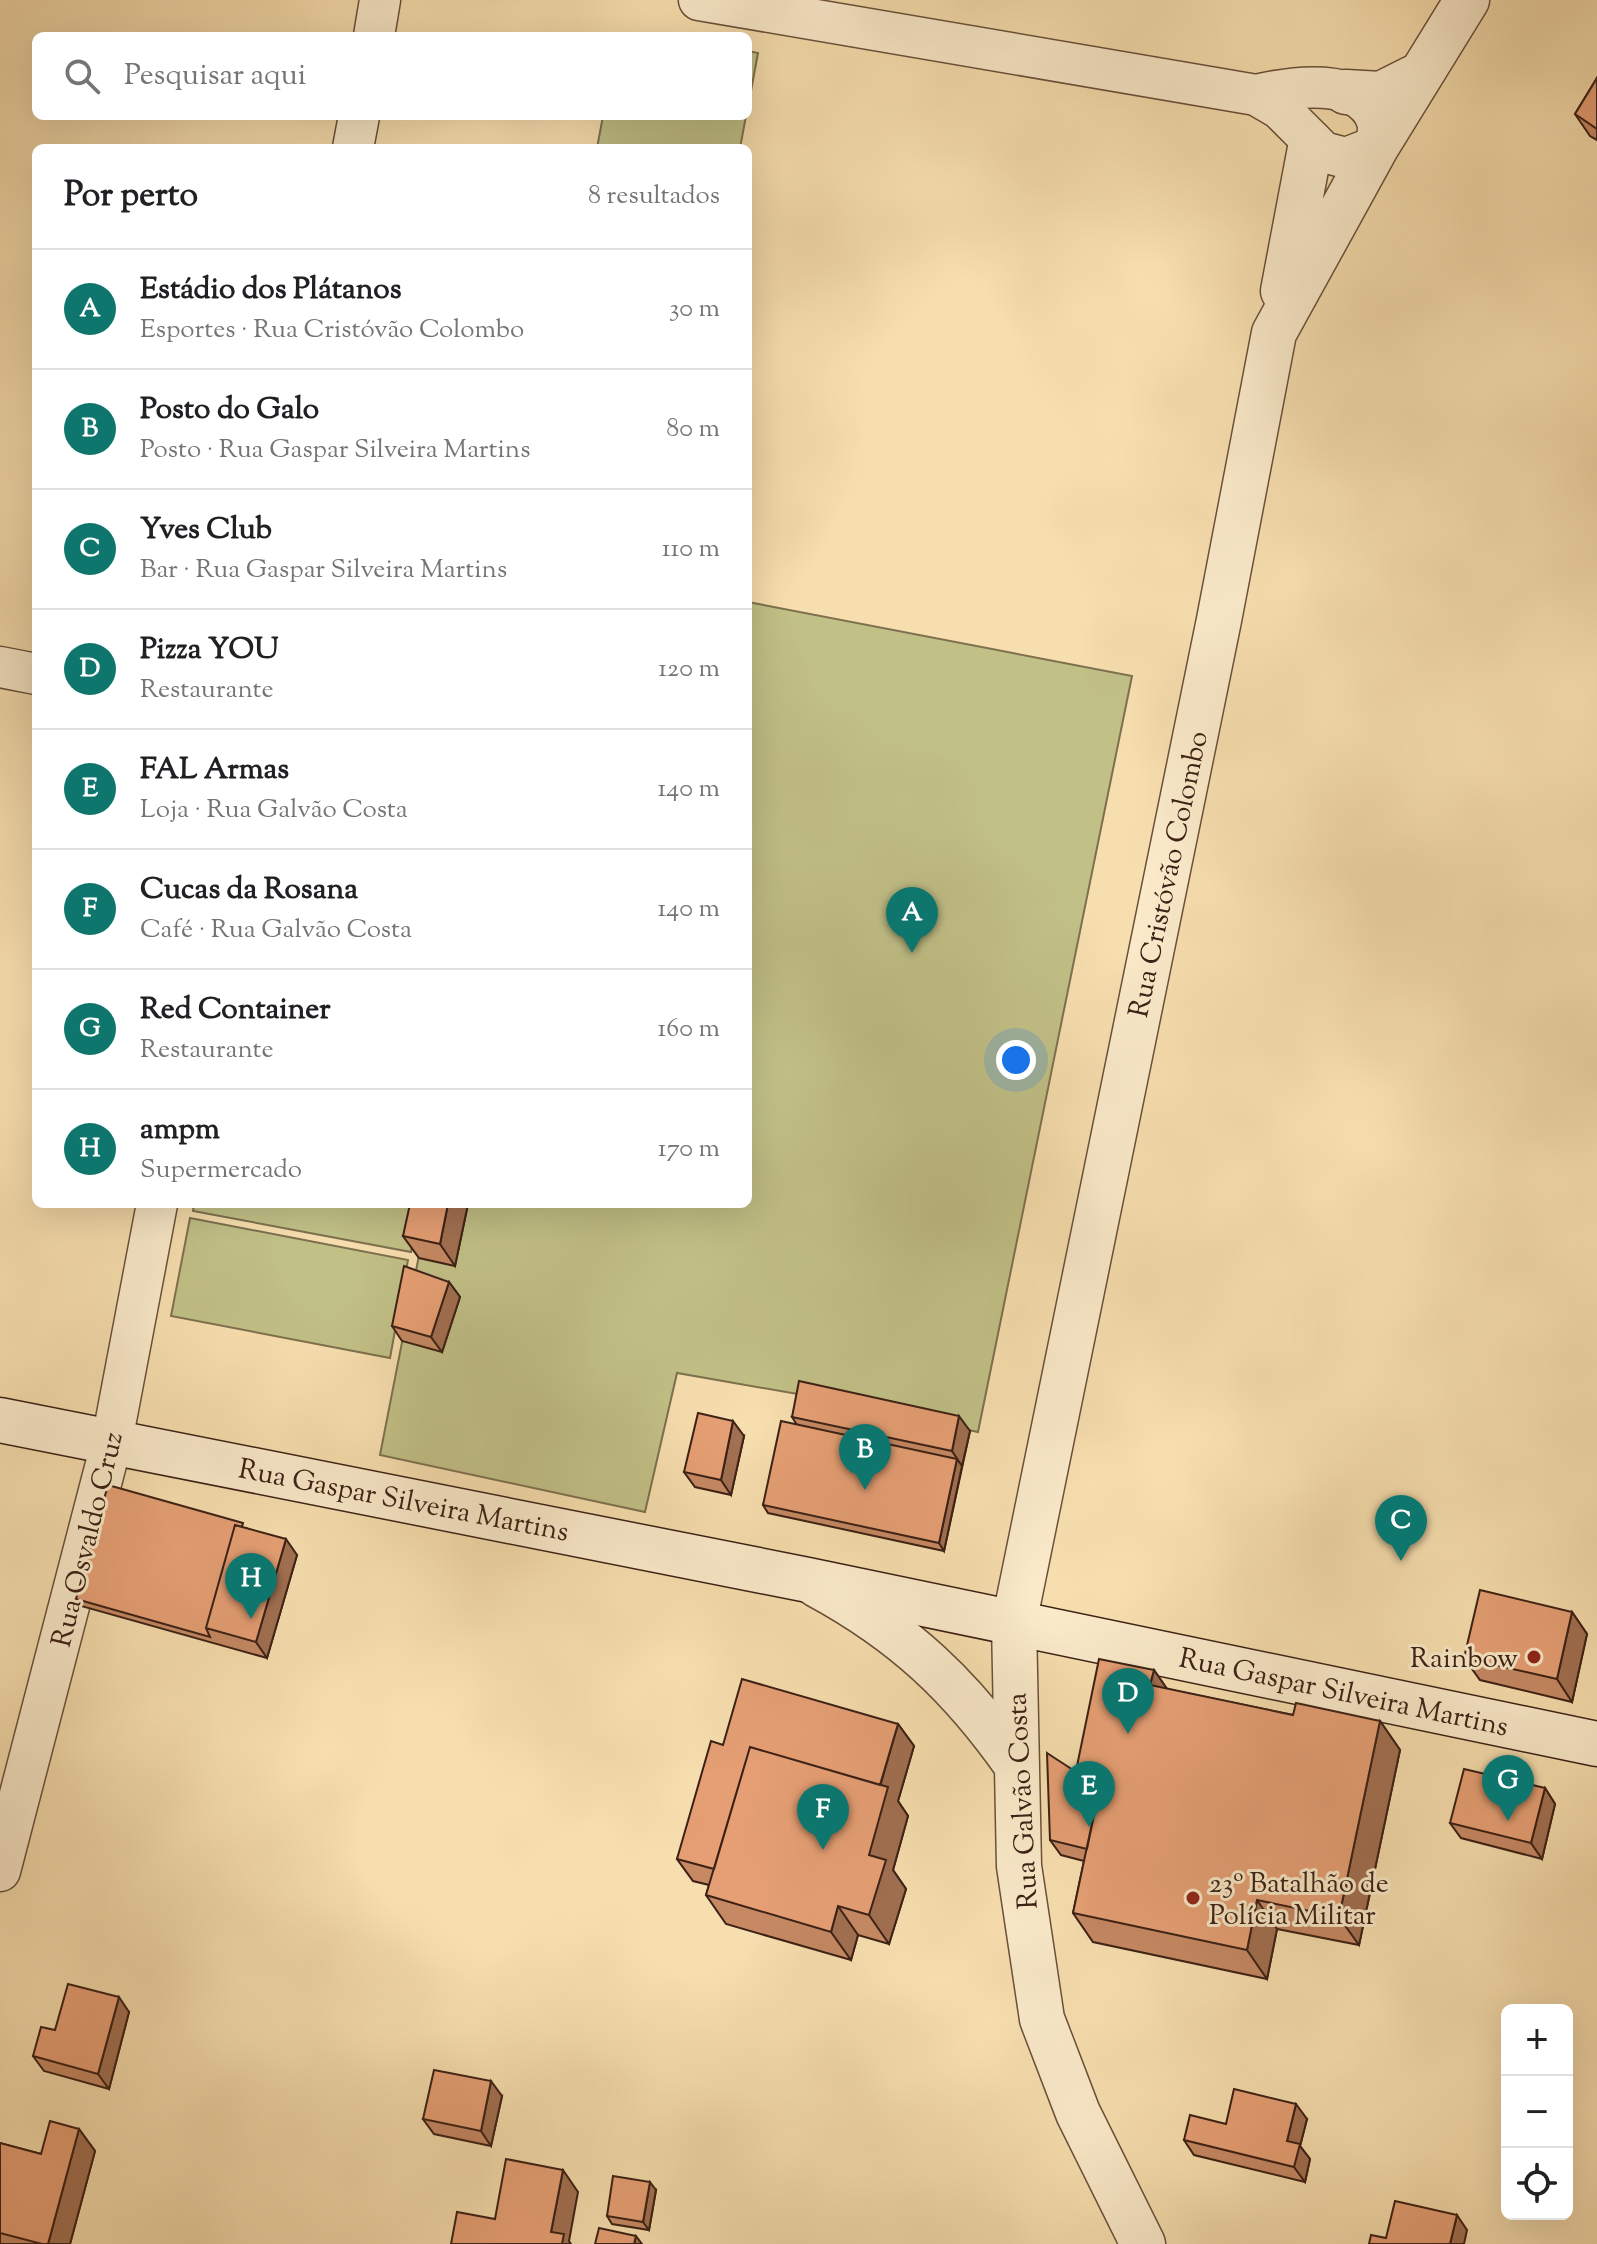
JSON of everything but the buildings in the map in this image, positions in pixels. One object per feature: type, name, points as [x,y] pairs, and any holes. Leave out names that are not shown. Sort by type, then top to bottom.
[{"type":"street","points":[[375,32],[380,0]]},
{"type":"street","points":[[699,0],[1256,95],[1280,109],[1323,152],[1346,158],[1377,146],[1377,120],[1364,105],[1346,92]]},
{"type":"street","name":"Rua Cristóvão Colombo","points":[[1014,1623],[1219,620],[1274,333],[1377,146],[1467,0]]},
{"type":"street","points":[[1256,95],[1289,87],[1320,86],[1346,92],[1381,94],[1421,74]]},
{"type":"street","points":[[354,144],[358,120]]},
{"type":"street","points":[[1274,333],[1311,143]]},
{"type":"street","points":[[0,667],[32,673]]},
{"type":"street","name":"Rua Osvaldo Cruz","points":[[0,1871],[112,1441],[156,1208]]},
{"type":"street","name":"Rua Gaspar Silveira Martins","points":[[0,1420],[808,1580],[1597,1744]]},
{"type":"street","name":"Rua Gaspar Silveira Martins","points":[[808,1580],[859,1608],[919,1652],[983,1718],[1017,1766]]},
{"type":"street","name":"Rua Galvão Costa","points":[[1014,1623],[1019,1866],[1042,2019],[1078,2113],[1143,2244]]},
{"type":"shaded area","points":[[752,52],[758,53],[752,85]]},
{"type":"shaded area","points":[[602,120],[745,120],[741,144],[598,144]]},
{"type":"shaded area","points":[[752,603],[1132,676],[978,1432],[809,1396],[677,1373],[645,1512],[380,1455],[428,1208],[752,1208]]},
{"type":"shaded area","points":[[193,1208],[419,1208],[411,1252],[193,1211]]},
{"type":"shaded area","points":[[190,1218],[408,1260],[390,1358],[171,1316]]},
{"type":"place","name":"Estádio dos Plátanos","points":[[912,953]]},
{"type":"place","name":"Posto do Galo","points":[[865,1490]]},
{"type":"place","name":"Yves Club","points":[[1401,1561]]},
{"type":"place","name":"ampm","points":[[251,1619]]},
{"type":"place","name":"Rainbow","points":[[1534,1657]]},
{"type":"place","name":"Pizza YOU","points":[[1128,1734]]},
{"type":"place","name":"Red Container","points":[[1508,1821]]},
{"type":"place","name":"FAL Armas","points":[[1089,1827]]},
{"type":"place","name":"Cucas da Rosana","points":[[823,1850]]},
{"type":"place","name":"23º Batalhão de Polícia Militar","points":[[1193,1898]]}]
